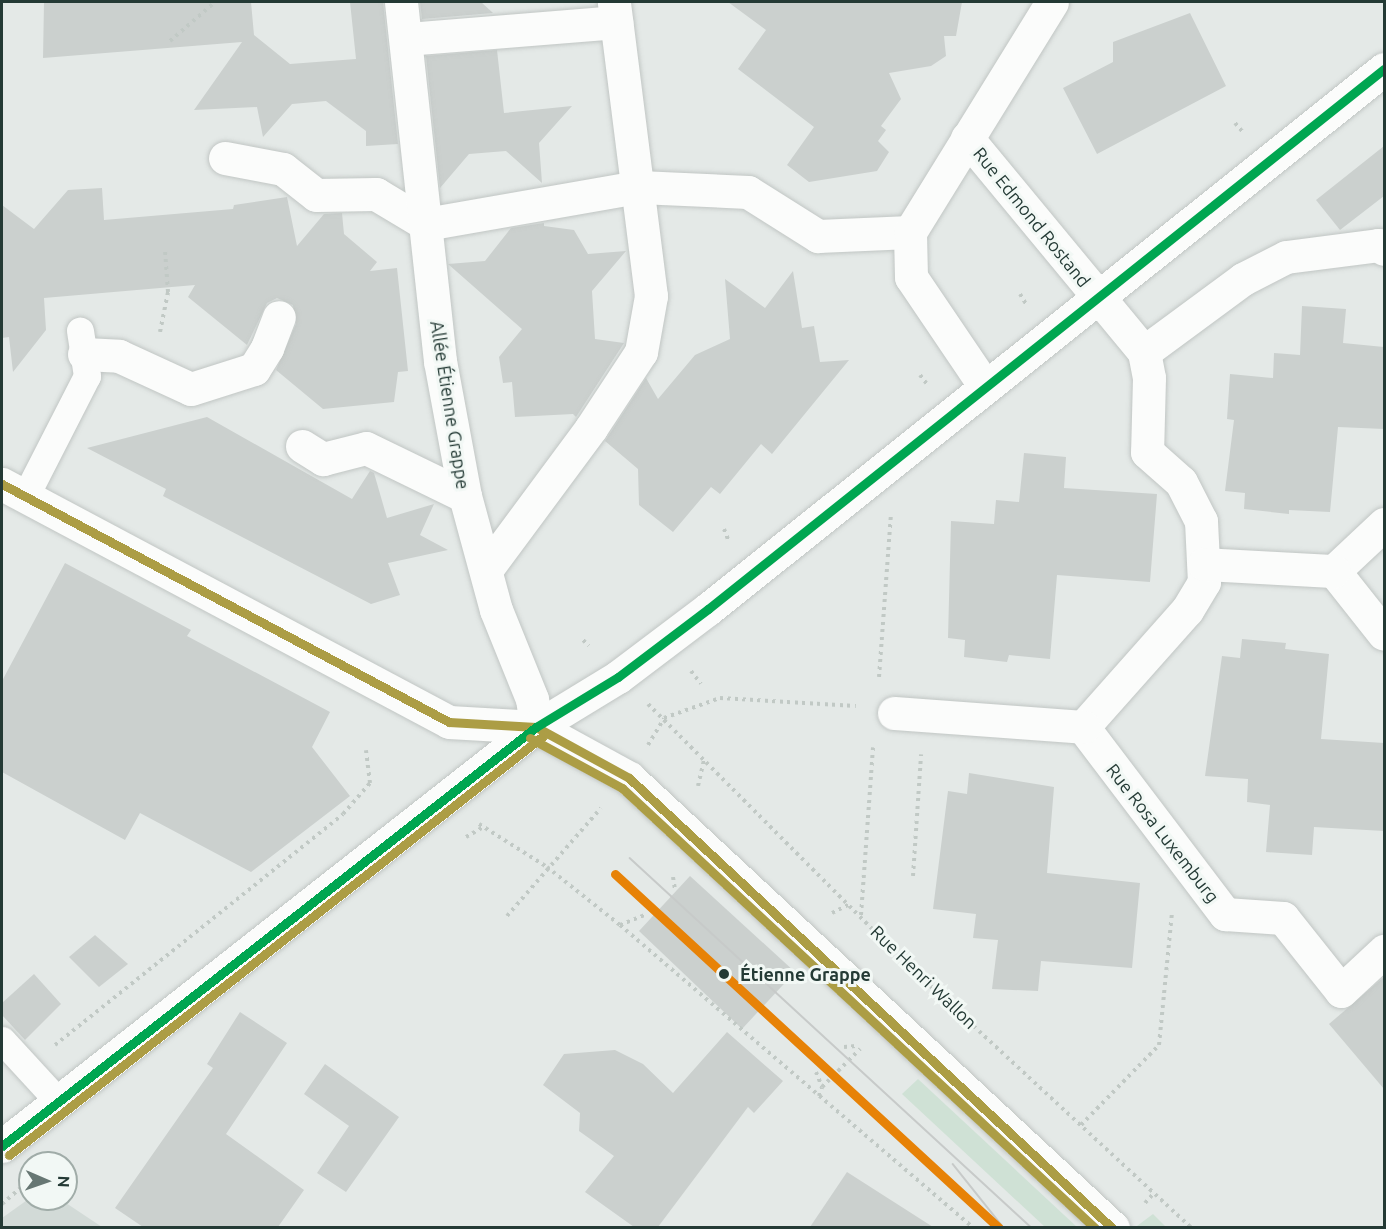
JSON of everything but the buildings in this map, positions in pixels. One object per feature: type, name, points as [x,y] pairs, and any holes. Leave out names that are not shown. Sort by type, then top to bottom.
[{"type":"street","name":"Allée Étienne Grappe","points":[[401,2],[440,361],[465,496],[496,610],[532,699],[536,727]]},
{"type":"street","name":"Rue Edmond Rostand","points":[[910,232],[1052,2]]},
{"type":"street","points":[[406,39],[615,12],[639,187],[651,296],[641,352],[591,428],[486,570]]},
{"type":"street","points":[[2,1146],[536,727],[618,677],[708,609],[984,385],[1384,69]]},
{"type":"street","name":"Rue Edmond Rostand","points":[[967,138],[1096,296]]},
{"type":"street","points":[[225,158],[283,169],[316,195],[376,194],[426,224],[639,187],[748,192],[818,236],[910,232],[911,277],[984,385]]},
{"type":"street","points":[[1144,352],[1243,279],[1286,257],[1382,244]]},
{"type":"street","points":[[908,714],[1083,727],[1107,695],[1187,610],[1204,582],[1201,520],[1180,482],[1148,452],[1149,378],[1144,352],[1096,296]]},
{"type":"street","points":[[82,342],[191,389],[254,369],[267,348],[279,317]]},
{"type":"street","points":[[302,446],[323,459],[366,448],[465,496]]},
{"type":"street","points":[[13,491],[449,722],[536,727],[628,778],[1113,1227]]},
{"type":"street","points":[[1204,564],[1334,571],[1384,524]]},
{"type":"street","points":[[1334,571],[1384,634]]},
{"type":"street","name":"Rue Rosa Luxemburg","points":[[1083,727],[1109,764],[1178,849],[1225,914],[1283,918],[1341,991],[1384,951]]},
{"type":"lane","points":[[13,491],[87,376],[82,342]]},
{"type":"lane","points":[[2,1040],[58,1101]]},
{"type":"path","points":[[170,41],[215,2]]},
{"type":"path","points":[[165,250],[168,292]]},
{"type":"path","points":[[507,916],[547,867],[628,778],[664,718],[720,698],[876,708],[908,714],[913,876]]},
{"type":"path","name":"Rue Henri Wallon","points":[[664,718],[822,875],[913,970],[1192,1227]]},
{"type":"path","points":[[26,1067],[343,814],[370,783],[366,750]]},
{"type":"path","points":[[696,792],[704,760]]},
{"type":"path","points":[[443,800],[547,867],[620,925],[973,1227]]},
{"type":"path","points":[[1081,1125],[1159,1045],[1178,849]]},
{"type":"path","points":[[672,870],[675,889]]},
{"type":"path","points":[[620,925],[645,915]]},
{"type":"path","points":[[816,1072],[822,1087]]},
{"type":"path","points":[[2,1204],[18,1190]]},
{"type":"shaded area","points":[[18,1207],[18,1211],[78,1211],[102,1227],[2,1227],[2,1218]]},
{"type":"green space","points":[[918,1079],[1077,1227],[1045,1227],[902,1094]]},
{"type":"green space","points":[[1153,1214],[1166,1227],[1137,1226]]},
{"type":"tram line","points":[[630,858],[1032,1228]]},
{"type":"tram line","points":[[953,1164],[1004,1228]]},
{"type":"transit line","points":[[2,1146],[536,727],[618,677],[708,609],[1384,69]]},
{"type":"transit line","points":[[2,484],[449,722],[536,727],[629,778],[1112,1228]]},
{"type":"transit line","points":[[9,1155],[543,736]]},
{"type":"transit line","points":[[530,738],[622,788],[1095,1228]]},
{"type":"transit line","points":[[615,874],[999,1228]]},
{"type":"place","name":"Étienne Grappe","points":[[724,974]]}]
